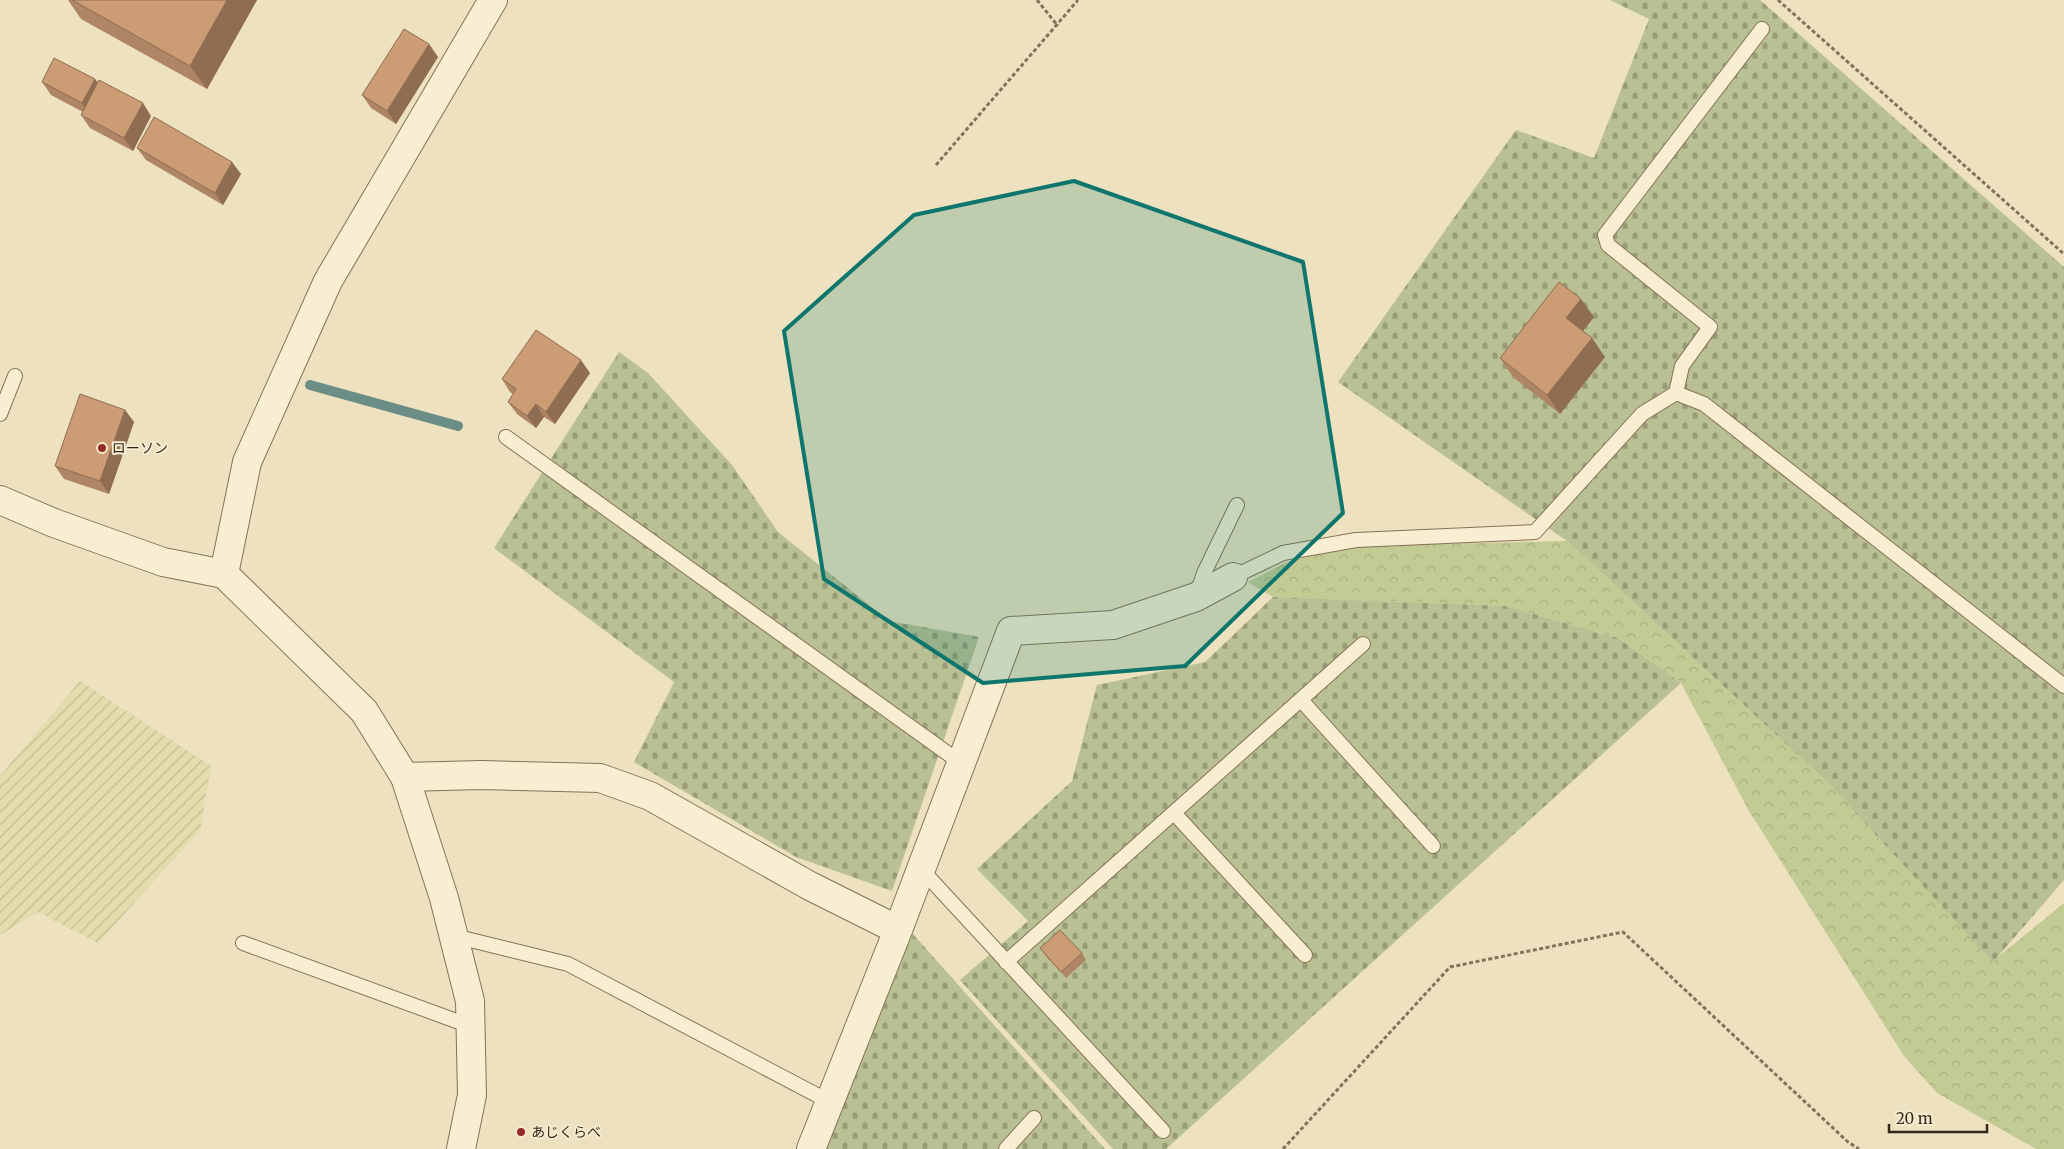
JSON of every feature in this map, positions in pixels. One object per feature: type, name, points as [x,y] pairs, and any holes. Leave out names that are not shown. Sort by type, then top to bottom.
[{"type":"street","points":[[224,574],[247,462],[328,281],[493,0]]},
{"type":"street","points":[[0,500],[54,523],[164,562],[224,574],[364,711],[405,777],[444,898],[470,1001],[472,1095],[461,1149]]},
{"type":"street","points":[[811,1149],[898,930],[1011,631],[1113,625],[1196,597],[1233,577]]},
{"type":"street","points":[[405,777],[481,775],[600,778],[650,796],[810,886],[898,930]]},
{"type":"lane","points":[[1233,577],[1283,553],[1356,540],[1535,532],[1642,414],[1676,392],[1682,366],[1710,327],[1608,245],[1606,235],[1762,29]]},
{"type":"lane","points":[[0,414],[15,376]]},
{"type":"lane","points":[[1676,392],[1704,404],[2064,686]]},
{"type":"lane","points":[[506,436],[961,763]]},
{"type":"lane","points":[[1196,597],[1204,573],[1236,505]]},
{"type":"lane","points":[[1006,962],[1363,644]]},
{"type":"lane","points":[[1301,700],[1433,846]]},
{"type":"lane","points":[[1174,813],[1305,955]]},
{"type":"lane","points":[[921,869],[1163,1131]]},
{"type":"lane","points":[[454,936],[568,964],[830,1102]]},
{"type":"lane","points":[[243,943],[470,1026]]},
{"type":"lane","points":[[1006,1149],[1034,1118]]},
{"type":"path","points":[[1037,0],[1058,26]]},
{"type":"path","points":[[936,166],[1058,26],[1078,0]]},
{"type":"path","points":[[1778,0],[2064,254]]},
{"type":"path","points":[[1283,1149],[1450,967],[1623,932],[1848,1142],[1859,1149]]},
{"type":"highlighted area","points":[[1074,181],[1303,262],[1343,513],[1185,666],[983,683],[824,579],[784,331],[914,215]]},
{"type":"shaded area","points":[[80,681],[211,766],[200,830],[98,943],[38,912],[0,935],[0,776]]},
{"type":"green space","points":[[1610,0],[1760,0],[2064,267],[2064,880],[1993,962],[1829,784],[1567,541],[1338,382],[1516,130],[1594,158],[1649,19]]},
{"type":"green space","points":[[619,352],[648,373],[732,465],[778,532],[889,621],[979,637],[892,891],[796,857],[634,762],[674,682],[494,548]]},
{"type":"green space","points":[[1567,541],[1829,784],[1993,961],[2064,903],[2064,1149],[2036,1149],[1937,1093],[1904,1056],[1749,811],[1681,683],[1618,638],[1506,606],[1273,597],[1248,582],[1287,562],[1349,546]]},
{"type":"green space","points":[[1273,597],[1506,606],[1618,638],[1681,683],[1166,1149],[1113,1149],[960,980],[1028,921],[977,869],[1072,781],[1097,685],[1205,662]]},
{"type":"green space","points":[[911,932],[1105,1149],[826,1149]]},
{"type":"building","points":[[72,0],[227,0],[190,66]]},
{"type":"building","points":[[404,29],[429,44],[387,111],[362,95]]},
{"type":"building","points":[[54,58],[95,79],[82,103],[42,82]]},
{"type":"building","points":[[99,80],[143,103],[124,138],[81,115]]},
{"type":"building","points":[[154,117],[232,162],[215,193],[137,148]]},
{"type":"building","points":[[1559,282],[1581,299],[1566,318],[1592,338],[1547,395],[1500,358]]},
{"type":"building","points":[[536,330],[581,360],[546,412],[536,404],[527,416],[508,402],[516,389],[502,379]]},
{"type":"building","points":[[80,394],[125,410],[100,481],[55,466]]},
{"type":"building","points":[[1060,930],[1082,953],[1061,972],[1040,948]]},
{"type":"waterway","points":[[310,385],[458,426]]},
{"type":"place","name":"ローソン","points":[[102,448]]},
{"type":"place","name":"あじくらべ","points":[[521,1132]]}]
